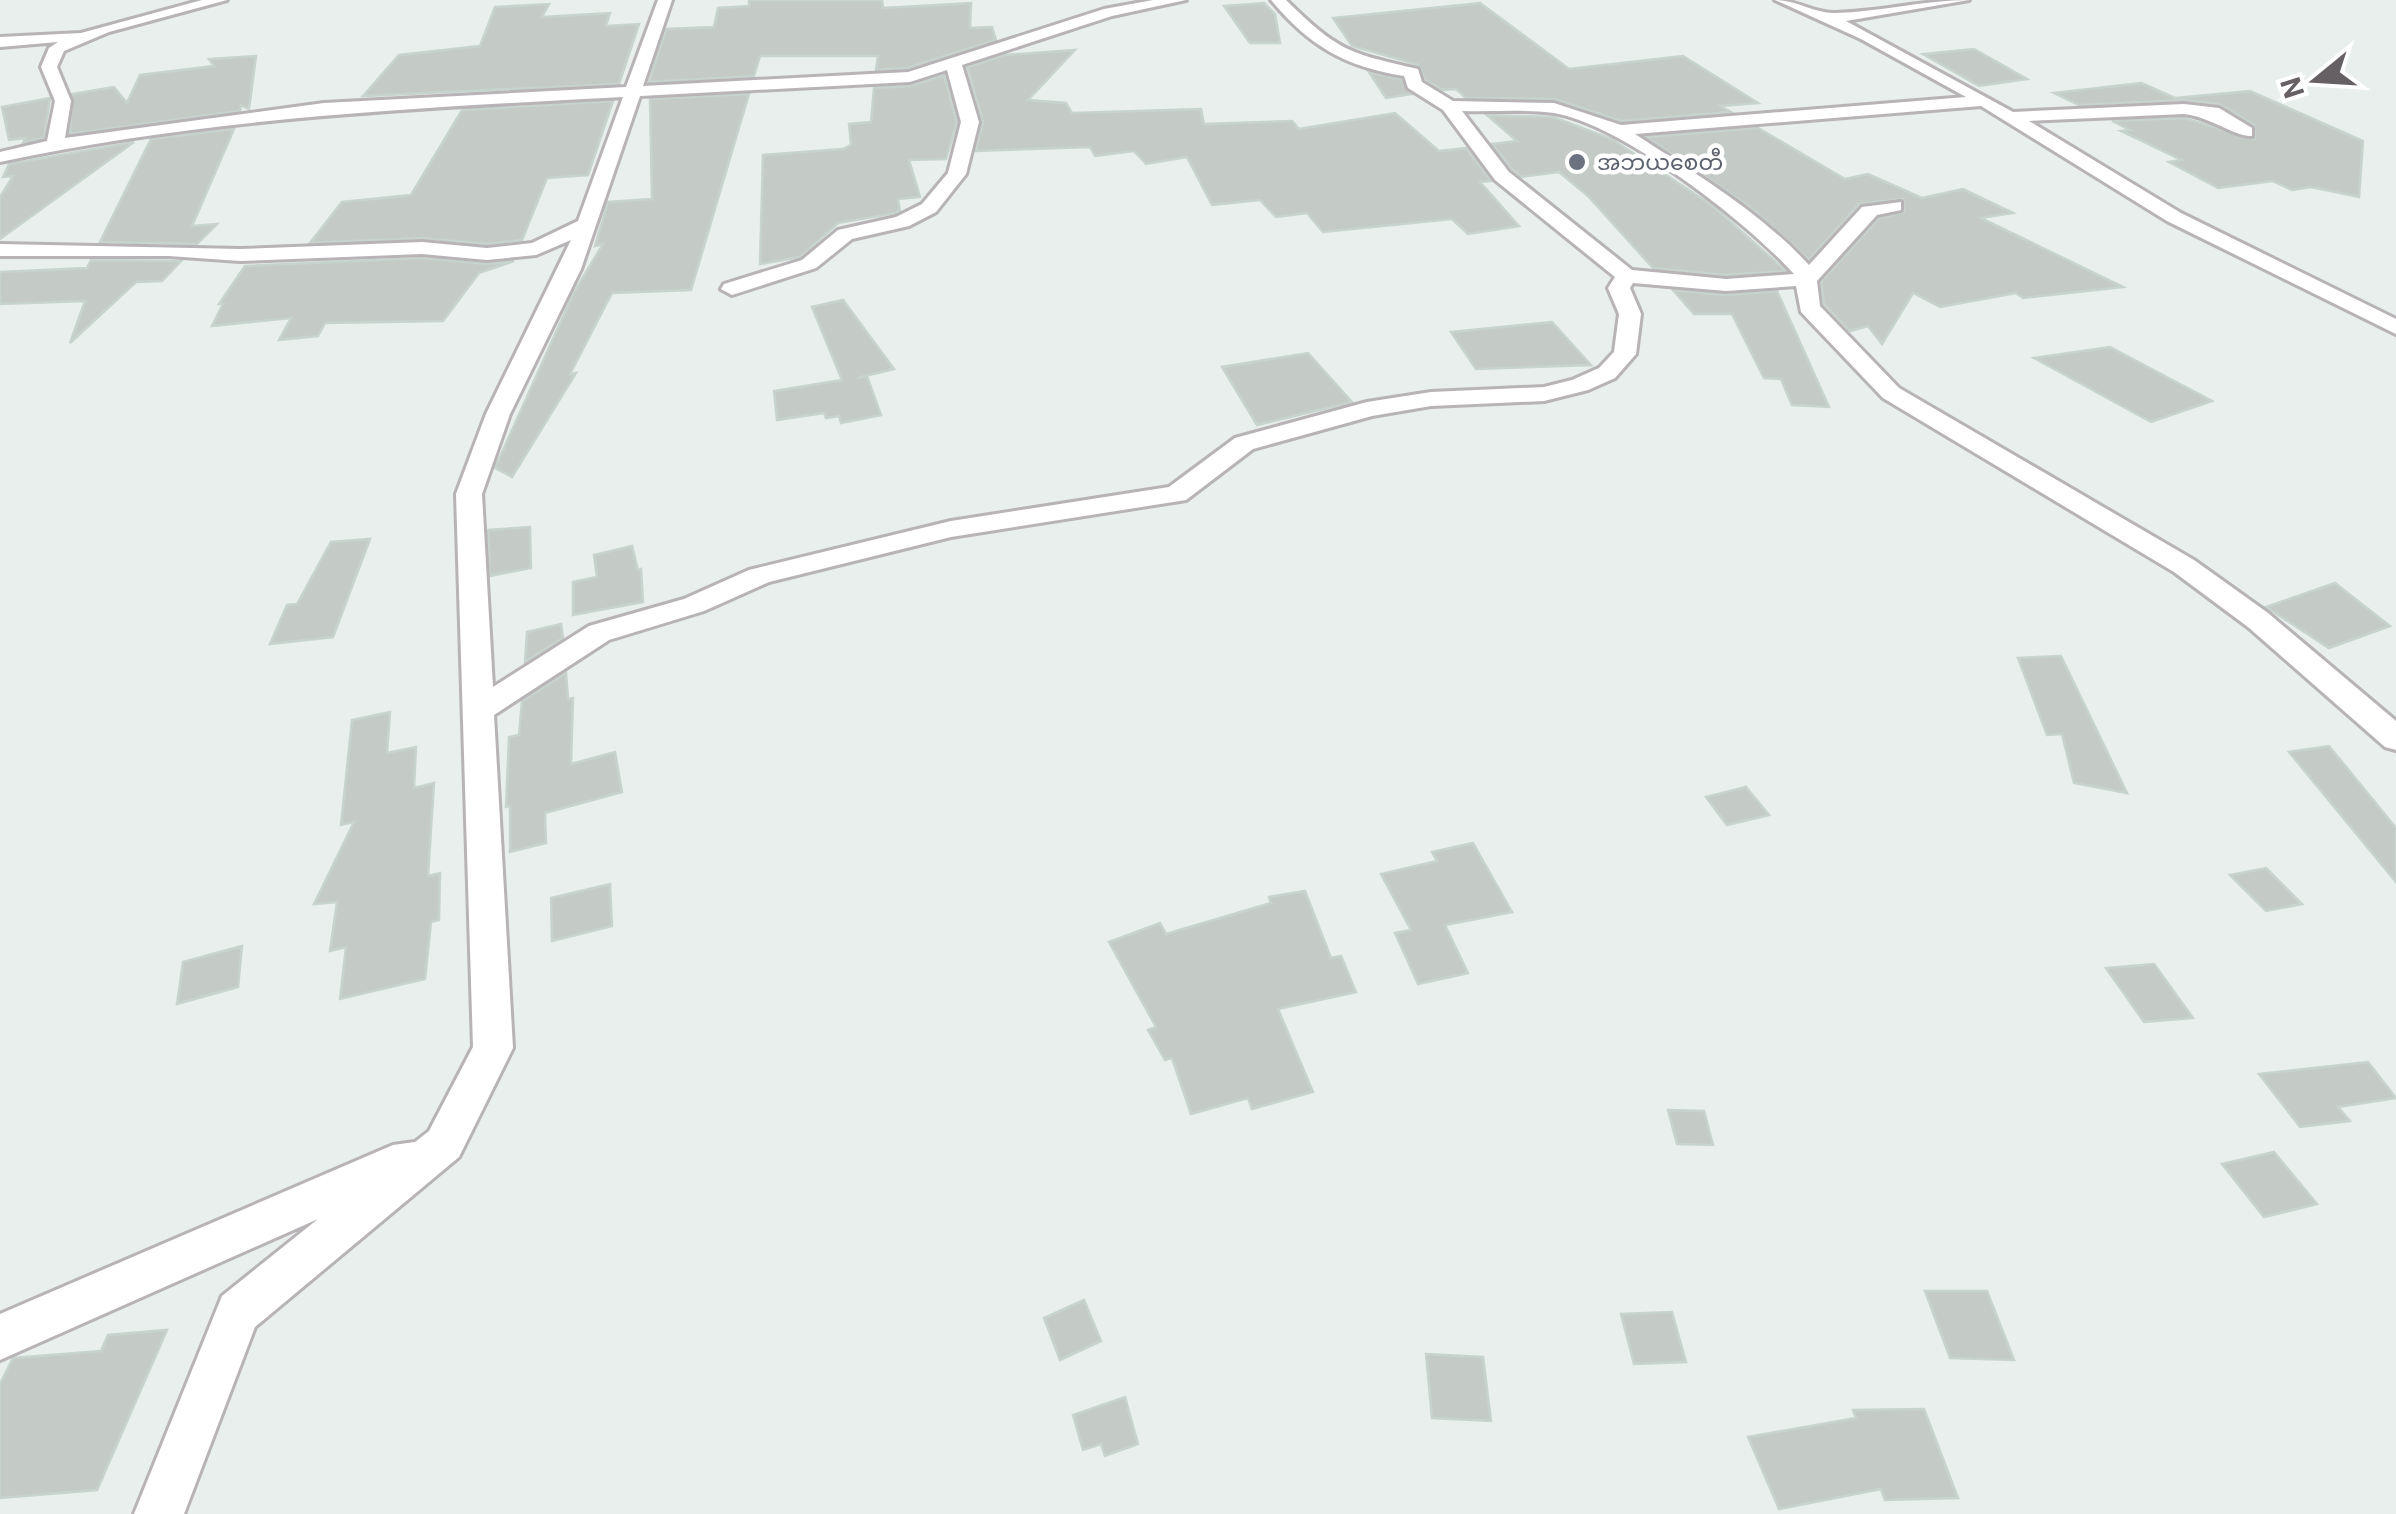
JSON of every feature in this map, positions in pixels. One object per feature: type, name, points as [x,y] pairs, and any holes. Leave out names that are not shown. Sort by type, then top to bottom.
[{"type":"street","points":[[0,42],[80,36],[220,0]]},
{"type":"street","points":[[159,1514],[238,1312],[444,1144],[493,1048],[468,494],[498,414],[571,268],[665,0]]},
{"type":"street","points":[[0,157],[54,145],[324,108],[900,78],[1109,12],[1179,0]]},
{"type":"street","points":[[1278,0],[1333,55],[1352,63],[1412,72],[1414,84],[1449,106],[1502,176],[1626,276],[1726,285],[1807,279],[1864,222],[1869,211],[1894,206]]},
{"type":"street","points":[[1782,0],[1830,18],[1984,101],[2107,178],[2325,295],[2396,327]]},
{"type":"street","points":[[1830,18],[1962,0]]},
{"type":"street","points":[[24,60],[51,55],[80,36]]},
{"type":"street","points":[[51,55],[49,67],[62,101],[54,145]]},
{"type":"street","points":[[732,290],[809,264],[845,234],[902,222],[929,208],[957,174],[970,122],[953,64]]},
{"type":"street","points":[[1618,132],[1709,120],[1984,101]]},
{"type":"street","points":[[1449,106],[1554,108],[1604,122],[1773,238],[1807,279],[1809,307],[1891,393],[2184,566],[2258,620],[2396,738]]},
{"type":"street","points":[[2012,118],[2184,109],[2213,112],[2246,132]]},
{"type":"street","points":[[0,250],[169,250],[240,255],[422,248],[487,254],[558,243],[586,226]]},
{"type":"street","points":[[478,712],[599,633],[694,605],[759,576],[951,528],[1129,505],[1177,494],[1244,443],[1323,425],[1367,408],[1431,399],[1544,394],[1580,384],[1607,372],[1625,354],[1630,314],[1620,288],[1626,276]]},
{"type":"street","points":[[2351,698],[2396,709]]},
{"type":"street","points":[[0,1337],[444,1144]]},
{"type":"building","points":[[749,0],[882,0],[883,8],[971,3],[970,28],[992,27],[996,40],[907,68],[876,70],[878,56],[760,56],[754,76],[649,82],[666,29],[714,27],[718,8],[749,6]]},
{"type":"building","points":[[1264,3],[1275,14],[1280,43],[1250,43],[1224,6]]},
{"type":"building","points":[[1480,3],[1569,69],[1683,56],[1758,103],[1720,106],[1731,112],[1621,121],[1554,99],[1466,98],[1456,89],[1443,90],[1425,80],[1419,65],[1352,46],[1333,18]]},
{"type":"building","points":[[549,4],[542,17],[610,13],[606,26],[639,24],[619,84],[363,96],[399,55],[480,46],[495,7]]},
{"type":"building","points":[[1974,49],[2027,79],[1979,86],[1923,54]]},
{"type":"building","points":[[1075,50],[1028,100],[1066,103],[1072,113],[1201,109],[1204,124],[1292,121],[1299,129],[1395,113],[1439,151],[1466,148],[1491,181],[1480,182],[1519,226],[1468,234],[1452,219],[1323,232],[1307,213],[1276,217],[1260,200],[1212,205],[1187,157],[1146,164],[1134,151],[1095,156],[1090,147],[976,151],[983,121],[967,67],[1004,55]]},
{"type":"building","points":[[256,56],[249,109],[241,105],[240,111],[70,134],[72,94],[114,87],[127,103],[140,75],[214,66],[209,59]]},
{"type":"building","points":[[1369,72],[1401,79],[1411,94],[1386,98]]},
{"type":"building","points":[[944,75],[957,122],[946,159],[909,160],[920,197],[898,199],[900,211],[895,213],[838,223],[800,257],[760,264],[763,155],[843,149],[851,145],[849,124],[871,122],[874,88],[910,86]]},
{"type":"building","points":[[2141,83],[2175,98],[2250,91],[2363,141],[2359,197],[2311,187],[2292,190],[2273,181],[2218,188],[2169,162],[2182,160],[2121,131],[2130,130],[2112,121],[2184,118],[2255,139],[2254,125],[2219,104],[2184,100],[2079,105],[2054,93]]},
{"type":"building","points":[[749,94],[691,290],[612,293],[570,374],[576,373],[512,477],[495,468],[574,292],[603,244],[595,246],[608,202],[652,199],[650,99]]},
{"type":"building","points":[[50,98],[44,138],[23,143],[26,138],[9,140],[2,107]]},
{"type":"building","points":[[613,101],[588,175],[547,178],[522,240],[487,244],[422,238],[310,243],[342,202],[411,195],[462,110]]},
{"type":"building","points":[[1487,115],[1553,117],[1612,139],[1713,206],[1786,271],[1726,275],[1653,268],[1588,196],[1559,172],[1521,177],[1512,169],[1492,144],[1517,141]]},
{"type":"building","points":[[1758,128],[1845,179],[1868,174],[1922,198],[1963,189],[2013,213],[1981,218],[2123,287],[2023,298],[2016,293],[1940,307],[1913,293],[1882,344],[1868,326],[1850,331],[1824,304],[1821,282],[1879,218],[1904,212],[1903,199],[1859,204],[1809,260],[1750,207],[1646,137]]},
{"type":"building","points":[[234,129],[192,226],[217,224],[197,244],[100,242],[151,139]]},
{"type":"building","points":[[134,142],[0,239],[0,197],[13,176],[3,177],[9,164]]},
{"type":"building","points":[[422,258],[487,264],[514,261],[479,273],[443,321],[325,323],[318,336],[279,340],[291,318],[212,326],[223,304],[219,304],[245,266]]},
{"type":"building","points":[[91,260],[181,261],[162,281],[136,282],[70,343],[85,301],[0,304],[0,272],[87,268]]},
{"type":"building","points":[[1673,290],[1726,295],[1777,291],[1829,407],[1792,405],[1781,379],[1764,378],[1732,314],[1694,314]]},
{"type":"building","points":[[843,300],[894,369],[857,378],[867,376],[881,415],[841,423],[839,416],[826,418],[824,413],[777,420],[774,391],[842,380],[812,307]]},
{"type":"building","points":[[1552,322],[1591,365],[1476,369],[1451,332]]},
{"type":"building","points":[[2110,347],[2212,401],[2151,422],[2034,358]]},
{"type":"building","points":[[1308,353],[1352,402],[1257,425],[1222,367]]},
{"type":"building","points":[[530,527],[531,568],[490,576],[488,530]]},
{"type":"building","points":[[370,539],[333,637],[270,644],[287,605],[297,604],[331,542]]},
{"type":"building","points":[[632,546],[638,570],[641,569],[643,602],[573,615],[573,582],[597,577],[594,555]]},
{"type":"building","points":[[2335,583],[2390,626],[2329,648],[2266,607]]},
{"type":"building","points":[[561,624],[563,638],[525,662],[527,632]]},
{"type":"building","points":[[2061,656],[2127,793],[2074,783],[2062,734],[2047,735],[2018,658]]},
{"type":"building","points":[[566,673],[568,699],[573,698],[571,764],[615,752],[622,792],[545,813],[546,843],[510,852],[510,806],[506,807],[509,737],[519,735],[522,701]]},
{"type":"building","points":[[390,712],[387,753],[416,747],[414,788],[434,783],[428,876],[440,873],[439,920],[431,922],[425,979],[340,999],[346,947],[330,951],[337,902],[314,904],[354,822],[341,825],[352,720]]},
{"type":"building","points":[[2329,746],[2396,828],[2396,882],[2289,752]]},
{"type":"building","points":[[1746,787],[1769,815],[1727,825],[1706,797]]},
{"type":"building","points":[[1473,843],[1512,912],[1445,925],[1468,973],[1418,984],[1395,933],[1411,930],[1381,874],[1437,861],[1432,852]]},
{"type":"building","points":[[2266,868],[2302,904],[2266,911],[2230,875]]},
{"type":"building","points":[[610,884],[612,926],[552,941],[551,898]]},
{"type":"building","points":[[1305,891],[1331,958],[1341,956],[1356,992],[1278,1009],[1313,1092],[1252,1109],[1248,1098],[1191,1114],[1172,1058],[1165,1060],[1148,1030],[1156,1027],[1109,942],[1160,923],[1166,934],[1271,903],[1269,897]]},
{"type":"building","points":[[242,946],[238,987],[177,1004],[183,962]]},
{"type":"building","points":[[2154,964],[2193,1018],[2144,1022],[2106,968]]},
{"type":"building","points":[[2368,1062],[2396,1098],[2338,1107],[2350,1121],[2300,1127],[2259,1074]]},
{"type":"building","points":[[1668,1110],[1704,1111],[1713,1145],[1677,1144]]},
{"type":"building","points":[[2274,1152],[2317,1204],[2264,1217],[2222,1164]]},
{"type":"building","points":[[1925,1291],[1987,1291],[2014,1360],[1950,1358]]},
{"type":"building","points":[[1084,1300],[1101,1341],[1060,1360],[1044,1318]]},
{"type":"building","points":[[1672,1312],[1686,1362],[1634,1364],[1621,1314]]},
{"type":"building","points":[[167,1330],[97,1490],[0,1498],[0,1384],[13,1358],[101,1351],[108,1335]]},
{"type":"building","points":[[1426,1354],[1483,1357],[1491,1421],[1432,1418]]},
{"type":"building","points":[[1125,1397],[1138,1444],[1105,1456],[1101,1444],[1083,1450],[1073,1415]]},
{"type":"building","points":[[1924,1409],[1958,1498],[1885,1500],[1881,1489],[1779,1509],[1748,1437],[1856,1418],[1853,1410]]},
{"type":"place","name":"အဘယစေတီ","points":[[1577,162]]}]
